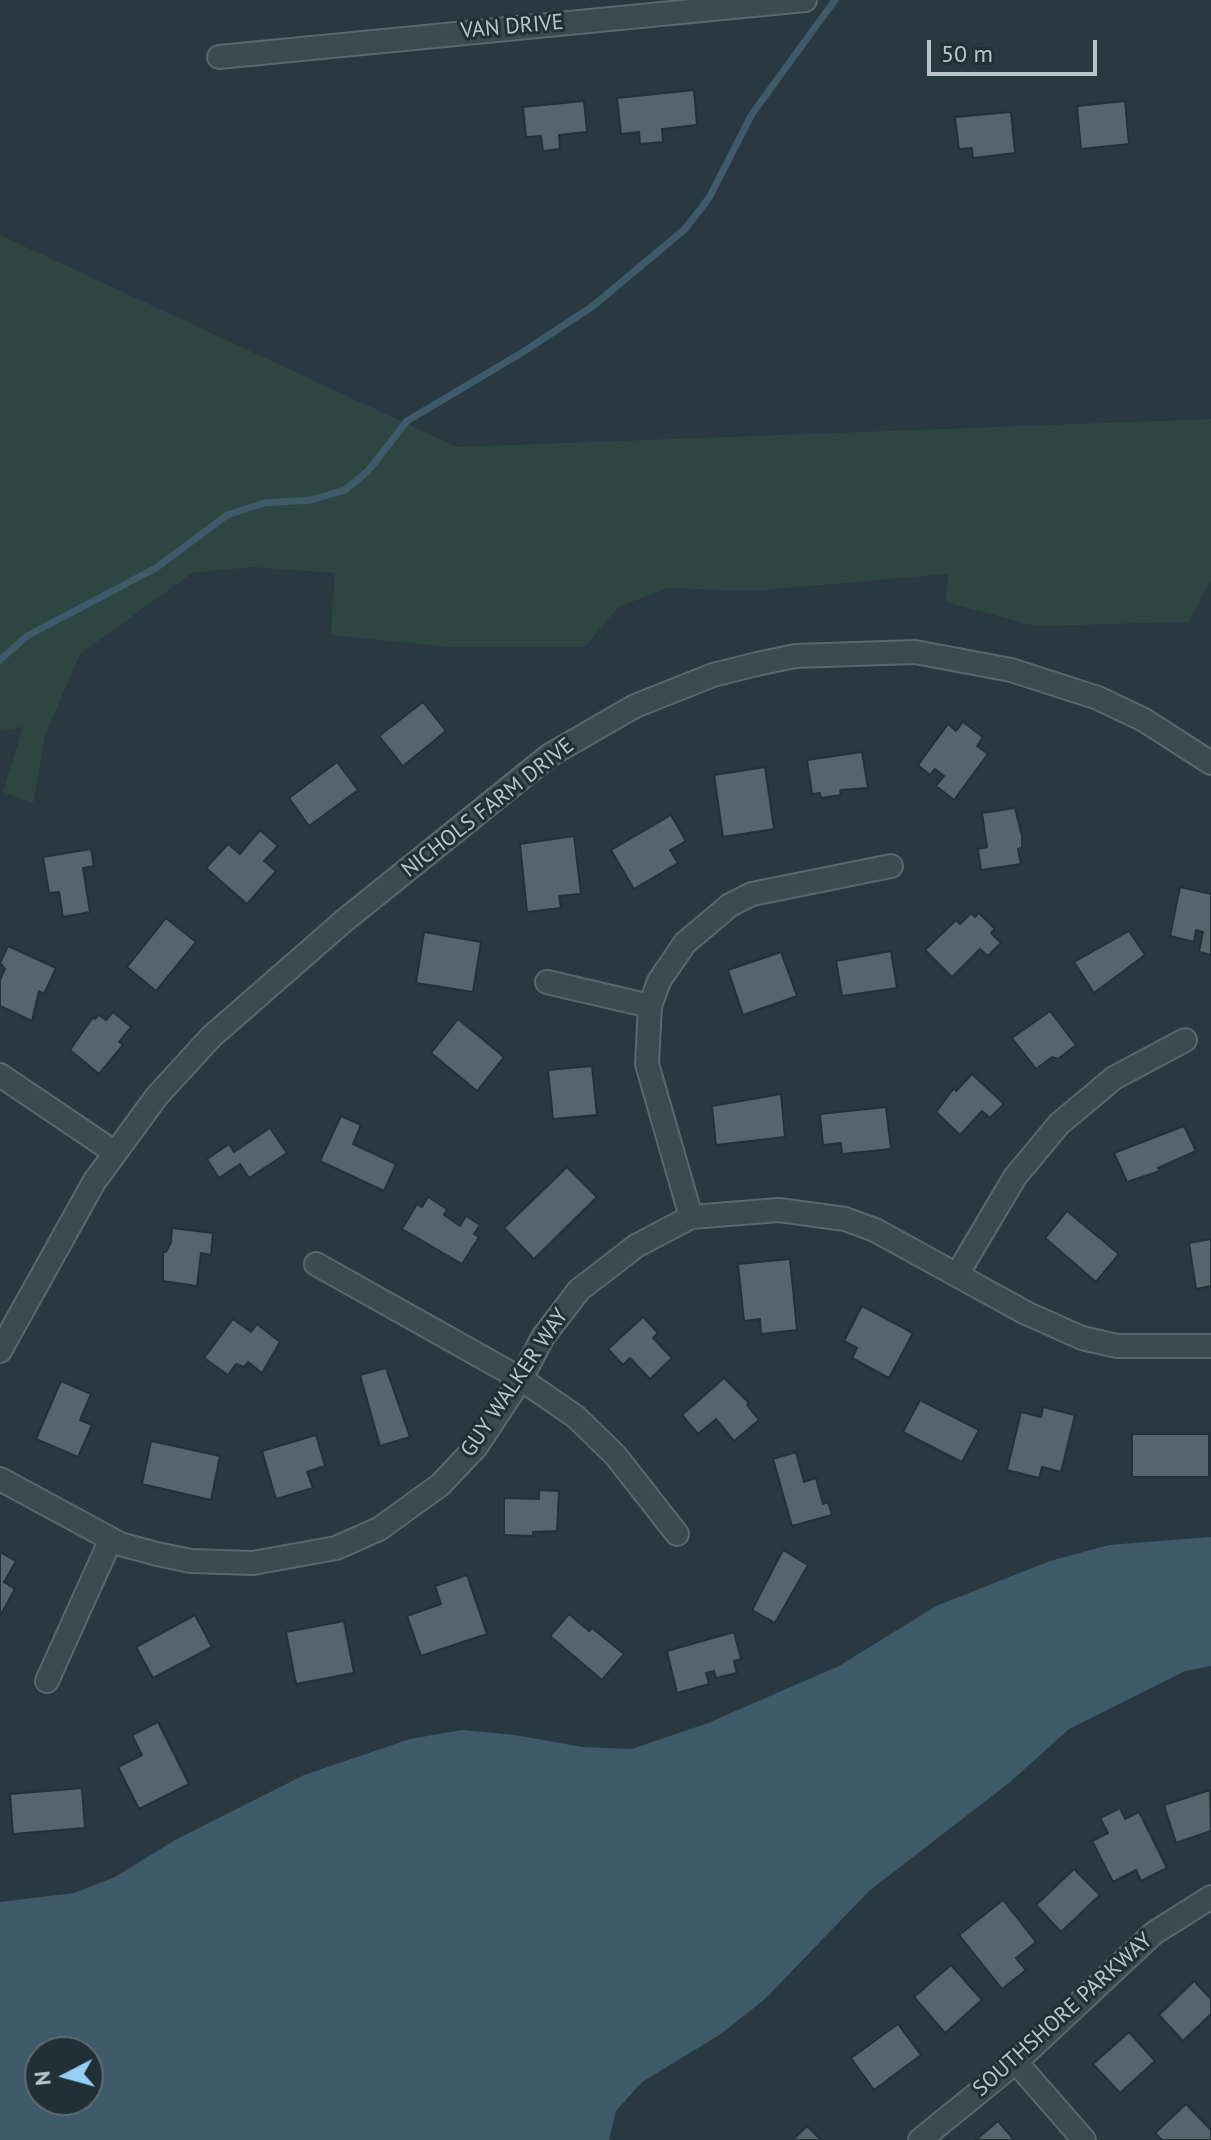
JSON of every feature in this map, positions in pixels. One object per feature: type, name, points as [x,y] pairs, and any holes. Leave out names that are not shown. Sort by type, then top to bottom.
[{"type":"street","name":"VAN DRIVE","points":[[219,57],[792,1]]},
{"type":"street","name":"NICHOLS FARM DRIVE","points":[[0,1351],[114,1152],[179,1073],[267,985],[550,755],[635,706],[713,675],[795,656],[874,650],[957,657],[1098,698],[1144,720],[1211,763]]},
{"type":"street","points":[[691,1217],[647,1064],[650,1006],[659,981],[685,943],[730,905],[752,894],[891,866]]},
{"type":"street","points":[[547,982],[650,1006]]},
{"type":"street","points":[[958,1273],[1015,1177],[1059,1124],[1114,1078],[1185,1040]]},
{"type":"street","points":[[0,1075],[114,1152]]},
{"type":"street","name":"GUY WALKER WAY","points":[[0,1479],[111,1539],[157,1554],[225,1564],[295,1558],[336,1548],[379,1529],[440,1485],[476,1447],[521,1379],[543,1337],[579,1290],[636,1246],[691,1217],[779,1210],[845,1219],[958,1273],[1026,1313],[1082,1338],[1117,1346],[1211,1346]]},
{"type":"street","points":[[316,1264],[521,1379],[576,1417],[616,1456],[677,1534]]},
{"type":"street","points":[[47,1681],[111,1539]]},
{"type":"street","name":"SOUTHSHORE PARKWAY","points":[[920,2140],[1016,2062],[1154,1933],[1211,1897]]},
{"type":"street","points":[[1016,2062],[1084,2140]]},
{"type":"green space","points":[[0,235],[457,447],[1211,419],[1211,580],[1188,622],[1035,626],[946,602],[948,574],[752,591],[668,588],[618,607],[585,647],[450,647],[331,635],[335,573],[251,567],[192,573],[80,654],[45,735],[33,803],[3,792],[23,727],[0,731]]},
{"type":"water","points":[[1211,1537],[1211,1666],[1185,1671],[1069,1729],[1009,1783],[869,1891],[765,1999],[721,2034],[642,2082],[616,2111],[609,2140],[0,2140],[0,1902],[74,1893],[115,1877],[175,1840],[304,1775],[410,1739],[462,1730],[515,1735],[582,1747],[632,1749],[708,1723],[839,1666],[936,1606],[1050,1561],[1109,1545]]},
{"type":"building","points":[[694,90],[697,125],[662,129],[663,142],[640,144],[639,132],[621,134],[617,98]]},
{"type":"building","points":[[584,101],[587,132],[559,135],[560,149],[543,151],[541,136],[526,137],[523,107]]},
{"type":"building","points":[[1125,101],[1129,144],[1081,149],[1077,106]]},
{"type":"building","points":[[1011,112],[1015,153],[973,158],[972,148],[959,149],[955,117]]},
{"type":"building","points":[[423,702],[446,731],[403,766],[379,736]]},
{"type":"building","points":[[963,722],[983,737],[977,746],[988,754],[954,800],[936,786],[944,776],[935,769],[930,775],[918,765],[948,724],[956,731]]},
{"type":"building","points":[[862,752],[868,788],[840,790],[841,795],[821,798],[820,793],[812,794],[807,760]]},
{"type":"building","points":[[337,762],[358,790],[309,826],[289,798]]},
{"type":"building","points":[[765,767],[774,829],[723,837],[714,775]]},
{"type":"building","points":[[1015,808],[1022,836],[1022,848],[1018,849],[1021,864],[981,870],[978,849],[987,847],[982,813]]},
{"type":"building","points":[[671,815],[686,841],[670,850],[678,863],[634,889],[611,850]]},
{"type":"building","points":[[260,830],[278,846],[264,861],[276,871],[247,904],[206,868],[228,844],[240,854]]},
{"type":"building","points":[[574,836],[581,894],[559,896],[561,908],[527,912],[520,844]]},
{"type":"building","points":[[91,849],[94,866],[83,868],[90,912],[63,917],[59,892],[49,893],[43,857]]},
{"type":"building","points":[[1180,887],[1211,894],[1211,955],[1199,952],[1203,932],[1196,930],[1194,942],[1170,936]]},
{"type":"building","points":[[971,913],[975,917],[979,913],[995,929],[991,933],[1001,943],[988,956],[980,949],[952,977],[925,950],[956,920],[960,924]]},
{"type":"building","points":[[166,918],[196,942],[156,991],[127,967]]},
{"type":"building","points":[[1129,931],[1145,955],[1094,993],[1074,962]]},
{"type":"building","points":[[424,932],[481,942],[473,992],[416,983]]},
{"type":"building","points":[[8,946],[56,968],[44,994],[39,991],[32,1021],[0,1006],[0,980],[5,969],[0,963]]},
{"type":"building","points":[[891,951],[897,988],[842,996],[836,961]]},
{"type":"building","points":[[781,952],[797,996],[743,1015],[728,970]]},
{"type":"building","points":[[1050,1011],[1076,1045],[1058,1059],[1052,1057],[1036,1069],[1012,1038]]},
{"type":"building","points":[[113,1012],[131,1027],[119,1042],[123,1045],[99,1074],[70,1050],[93,1017],[95,1019],[99,1015],[106,1020]]},
{"type":"building","points":[[458,1019],[504,1057],[477,1091],[431,1053]]},
{"type":"building","points":[[592,1066],[597,1115],[553,1119],[548,1070]]},
{"type":"building","points":[[972,1074],[1004,1104],[990,1118],[982,1111],[960,1135],[936,1112],[954,1088],[956,1091]]},
{"type":"building","points":[[781,1094],[785,1137],[716,1145],[712,1106]]},
{"type":"building","points":[[886,1107],[891,1149],[842,1154],[841,1143],[823,1145],[820,1114]]},
{"type":"building","points":[[341,1116],[361,1125],[353,1144],[396,1164],[384,1191],[320,1161]]},
{"type":"building","points":[[1184,1126],[1196,1151],[1158,1168],[1160,1171],[1127,1182],[1114,1153]]},
{"type":"building","points":[[270,1128],[287,1153],[249,1178],[240,1164],[219,1178],[207,1159],[229,1144],[234,1152]]},
{"type":"building","points":[[567,1167],[597,1197],[534,1259],[504,1228]]},
{"type":"building","points":[[428,1197],[447,1209],[444,1215],[460,1226],[466,1216],[480,1225],[474,1234],[479,1237],[462,1264],[402,1229],[417,1204],[422,1207]]},
{"type":"building","points":[[1067,1211],[1119,1254],[1096,1282],[1045,1238]]},
{"type":"building","points":[[172,1228],[213,1233],[211,1255],[201,1253],[197,1286],[163,1281],[163,1252],[171,1242]]},
{"type":"building","points":[[1211,1239],[1211,1286],[1196,1289],[1189,1243]]},
{"type":"building","points":[[790,1259],[797,1330],[761,1334],[760,1319],[744,1321],[738,1264]]},
{"type":"building","points":[[862,1306],[913,1333],[889,1378],[852,1358],[857,1348],[844,1341]]},
{"type":"building","points":[[643,1317],[658,1333],[653,1338],[672,1358],[650,1379],[630,1358],[623,1365],[608,1349]]},
{"type":"building","points":[[233,1319],[251,1332],[257,1324],[280,1342],[262,1373],[248,1362],[244,1367],[236,1364],[228,1375],[204,1358]]},
{"type":"building","points":[[386,1368],[410,1437],[380,1446],[360,1375]]},
{"type":"building","points":[[724,1378],[749,1403],[747,1405],[759,1420],[734,1441],[716,1419],[698,1434],[682,1415]]},
{"type":"building","points":[[61,1381],[91,1394],[80,1420],[92,1425],[78,1457],[36,1439]]},
{"type":"building","points":[[920,1400],[979,1430],[962,1462],[903,1432]]},
{"type":"building","points":[[1043,1407],[1075,1415],[1061,1472],[1042,1467],[1039,1478],[1007,1470],[1021,1412],[1041,1417]]},
{"type":"building","points":[[1132,1434],[1209,1434],[1209,1477],[1132,1477]]},
{"type":"building","points":[[316,1435],[325,1466],[307,1472],[313,1488],[276,1499],[262,1451]]},
{"type":"building","points":[[151,1441],[220,1456],[211,1500],[142,1484]]},
{"type":"building","points":[[796,1452],[804,1482],[816,1478],[823,1504],[828,1502],[832,1515],[792,1526],[773,1459]]},
{"type":"building","points":[[539,1490],[559,1491],[557,1531],[533,1532],[533,1536],[504,1535],[504,1498],[539,1499]]},
{"type":"building","points":[[783,1550],[808,1565],[775,1623],[752,1610]]},
{"type":"building","points":[[0,1552],[16,1561],[4,1582],[15,1589],[0,1616]]},
{"type":"building","points":[[467,1575],[487,1634],[421,1656],[407,1616],[441,1604],[435,1586]]},
{"type":"building","points":[[569,1614],[624,1654],[602,1680],[550,1636]]},
{"type":"building","points":[[195,1615],[212,1647],[153,1678],[136,1647]]},
{"type":"building","points":[[344,1621],[354,1673],[296,1684],[286,1632]]},
{"type":"building","points":[[734,1632],[741,1659],[734,1661],[737,1673],[716,1678],[714,1671],[706,1673],[709,1684],[677,1693],[667,1651]]},
{"type":"building","points":[[158,1722],[189,1784],[139,1809],[118,1767],[142,1755],[132,1735]]},
{"type":"building","points":[[82,1788],[85,1828],[13,1834],[10,1794]]},
{"type":"building","points":[[1210,1790],[1211,1831],[1176,1843],[1164,1805]]},
{"type":"building","points":[[1120,1808],[1125,1819],[1139,1812],[1167,1868],[1141,1881],[1136,1870],[1113,1882],[1092,1841],[1108,1833],[1100,1818]]},
{"type":"building","points":[[1074,1869],[1100,1895],[1061,1932],[1036,1905]]},
{"type":"building","points":[[1003,1900],[1036,1942],[1016,1958],[1026,1970],[1002,1989],[959,1935]]},
{"type":"building","points":[[951,1965],[982,2000],[945,2033],[914,1997]]},
{"type":"building","points":[[1194,1981],[1211,1999],[1211,2014],[1183,2041],[1159,2015]]},
{"type":"building","points":[[898,2024],[921,2055],[874,2090],[851,2058]]},
{"type":"building","points":[[1129,2032],[1155,2061],[1120,2093],[1093,2064]]},
{"type":"building","points":[[1186,2104],[1211,2130],[1211,2140],[1162,2140],[1155,2133]]},
{"type":"building","points":[[998,2121],[1014,2140],[976,2140]]},
{"type":"building","points":[[807,2126],[821,2140],[793,2140]]},
{"type":"waterway","points":[[0,660],[27,636],[156,568],[227,515],[264,503],[311,500],[345,490],[368,471],[407,421],[593,306],[685,229],[709,198],[752,114],[835,0]]}]
